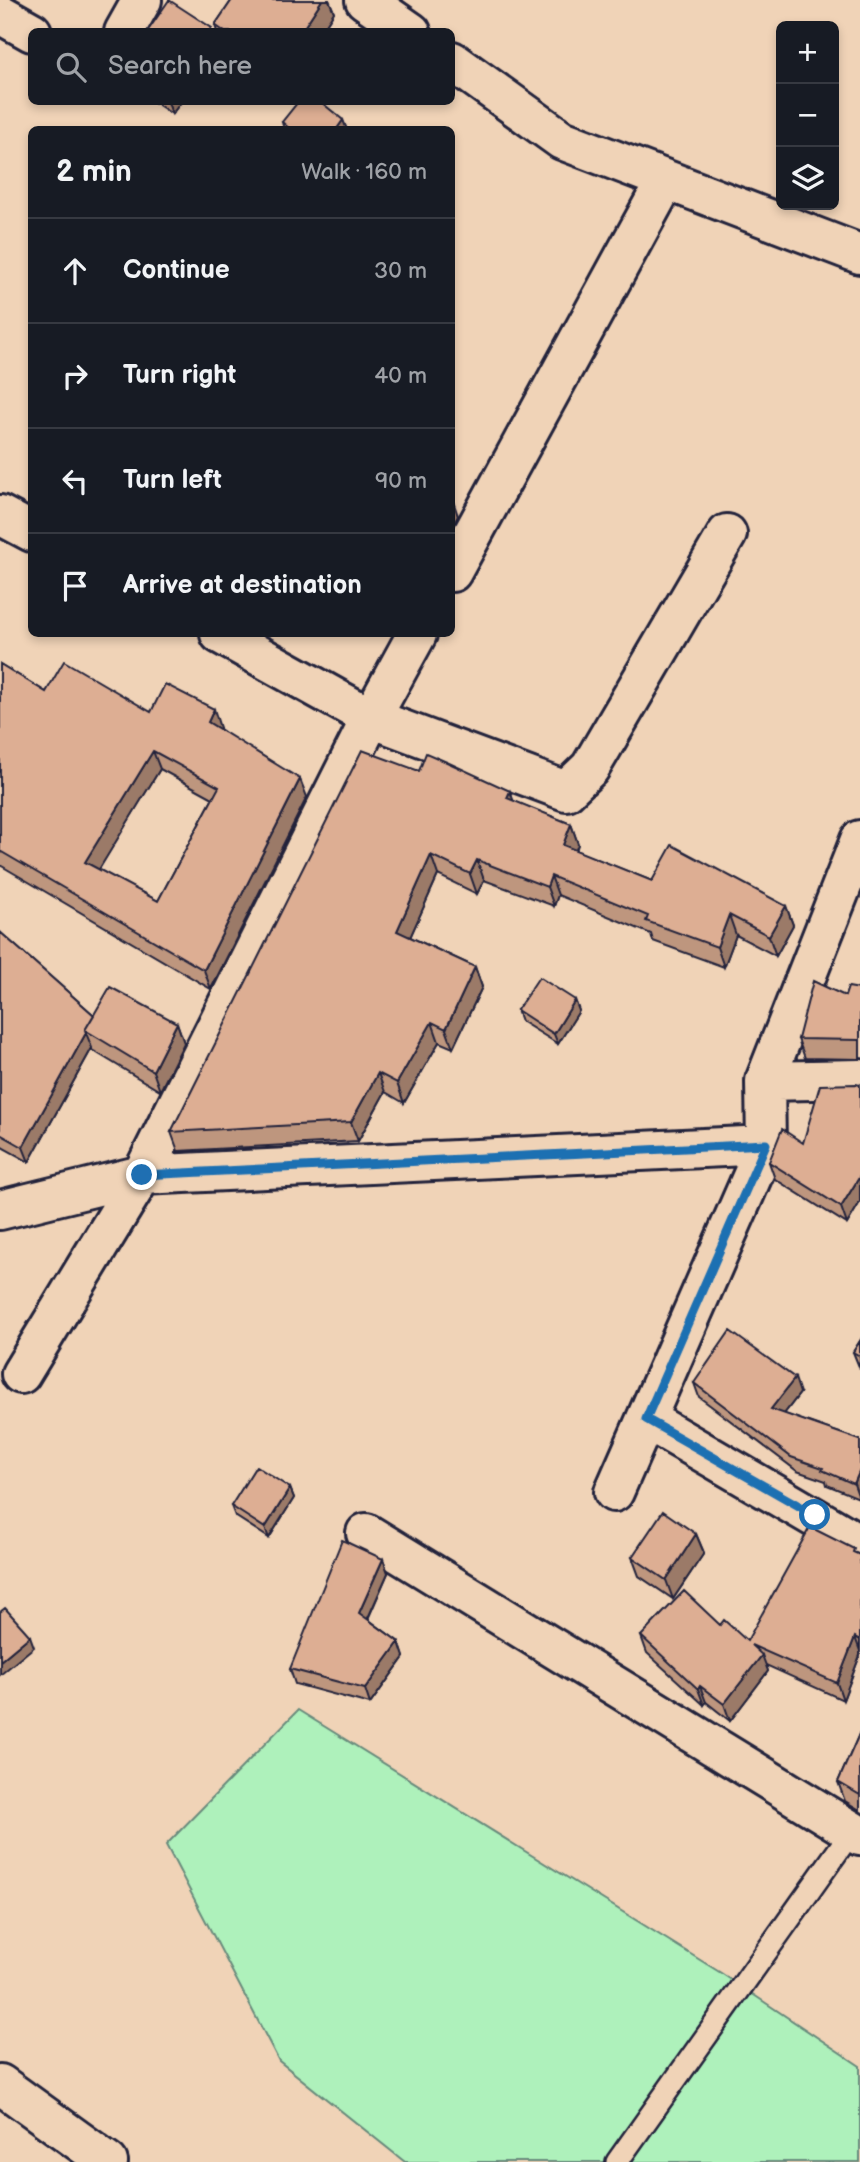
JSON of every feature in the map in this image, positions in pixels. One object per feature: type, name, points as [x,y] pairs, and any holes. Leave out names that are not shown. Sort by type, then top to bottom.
[{"type":"street","points":[[126,28],[142,0]]},
{"type":"street","points":[[365,0],[405,28]]},
{"type":"street","points":[[0,14],[28,30]]},
{"type":"street","points":[[455,63],[562,140],[860,254]]},
{"type":"street","points":[[455,567],[666,180]]},
{"type":"street","points":[[0,515],[28,530]]},
{"type":"street","points":[[225,637],[371,718],[566,791],[590,768],[727,534]]},
{"type":"street","points":[[21,1374],[142,1175],[371,718],[416,637]]},
{"type":"street","points":[[614,1492],[766,1144],[765,1081],[860,840]]},
{"type":"street","points":[[765,1081],[860,1079]]},
{"type":"street","points":[[0,1210],[142,1175],[766,1144]]},
{"type":"street","points":[[646,1419],[860,1544]]},
{"type":"street","points":[[366,1533],[856,1833]]},
{"type":"street","points":[[0,2084],[108,2162]]},
{"type":"lane","points":[[617,2162],[856,1833]]},
{"type":"green space","points":[[298,1710],[721,1973],[860,2066],[860,2162],[405,2162],[279,2061],[166,1845]]},
{"type":"building","points":[[169,0],[212,28],[150,28]]},
{"type":"building","points":[[232,0],[322,0],[304,28],[219,28],[215,25]]},
{"type":"building","points":[[296,105],[325,105],[343,120],[339,126],[286,126],[282,122]]},
{"type":"building","points":[[64,661],[151,712],[165,684],[214,709],[208,722],[300,779],[204,970],[0,851],[0,664],[46,692]],"holes":[[[153,751],[219,787],[158,901],[85,862]]]},
{"type":"building","points":[[362,750],[419,771],[426,753],[449,763],[510,791],[507,798],[571,824],[563,845],[652,881],[672,845],[786,906],[769,936],[729,915],[717,947],[646,921],[648,916],[551,876],[547,887],[477,860],[470,874],[431,855],[397,931],[475,967],[446,1029],[432,1022],[397,1083],[378,1073],[351,1122],[171,1132]]},
{"type":"building","points":[[0,932],[94,1015],[23,1147],[0,1134]]},
{"type":"building","points":[[539,977],[575,1000],[554,1034],[517,1010]]},
{"type":"building","points":[[813,981],[845,996],[848,987],[860,989],[860,1040],[798,1039]]},
{"type":"building","points":[[110,987],[177,1023],[153,1071],[85,1030]]},
{"type":"building","points":[[820,1085],[860,1085],[860,1176],[841,1207],[769,1162],[782,1129],[803,1143]]},
{"type":"building","points":[[730,1331],[795,1378],[771,1409],[860,1440],[860,1470],[854,1484],[822,1470],[823,1468],[791,1457],[694,1383]]},
{"type":"building","points":[[860,1341],[860,1356],[853,1352]]},
{"type":"building","points":[[256,1466],[290,1488],[265,1528],[231,1506]]},
{"type":"building","points":[[663,1511],[696,1534],[666,1580],[632,1557]]},
{"type":"building","points":[[810,1527],[854,1549],[853,1552],[860,1555],[860,1640],[855,1637],[837,1683],[751,1645],[762,1655],[724,1704],[700,1686],[698,1689],[641,1636],[684,1591],[720,1625],[724,1620],[747,1641]]},
{"type":"building","points":[[342,1540],[383,1559],[359,1613],[399,1642],[365,1689],[290,1669]]},
{"type":"building","points":[[5,1608],[30,1636],[0,1661],[0,1612]]},
{"type":"building","points":[[860,1732],[860,1795],[838,1782]]},
{"type":"route","points":[[142,1175],[766,1144],[646,1419],[815,1515]]}]
